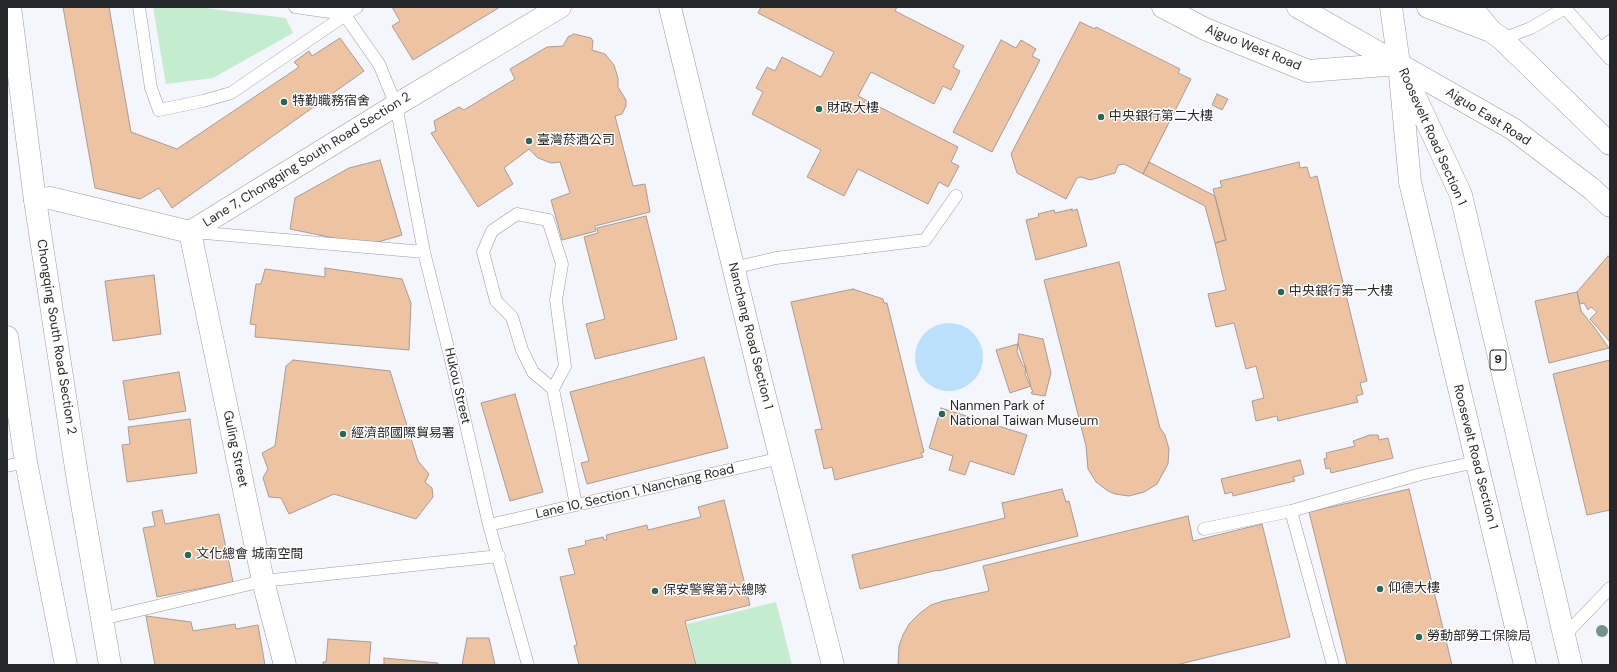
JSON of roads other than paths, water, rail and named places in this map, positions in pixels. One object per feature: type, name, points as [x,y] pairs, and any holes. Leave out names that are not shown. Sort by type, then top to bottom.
[{"type":"street","name":"Chongqing South Road Section 2","points":[[10,7],[35,200],[78,480],[110,665]]},
{"type":"street","name":"Lane 7, Chongqing South Road Section 2","points":[[35,200],[50,198],[190,232],[396,104],[560,7]]},
{"type":"street","name":"Nanchang Road Section 1","points":[[670,7],[733,268],[833,665]]},
{"type":"street","name":"Aiguo West Road","points":[[1163,7],[1205,29],[1308,71],[1399,64]]},
{"type":"street","points":[[1298,7],[1399,64]]},
{"type":"street","name":"9","points":[[1391,7],[1399,64]]},
{"type":"street","points":[[1428,7],[1497,35]]},
{"type":"street","points":[[1471,7],[1497,35],[1610,144]]},
{"type":"street","name":"Aiguo East Road","points":[[1399,64],[1513,129],[1592,189],[1610,206]]},
{"type":"street","name":"Roosevelt Road Section 1","points":[[1399,64],[1410,182],[1525,665]]},
{"type":"street","name":"Roosevelt Road Section 1","points":[[1399,64],[1461,195],[1571,665]]},
{"type":"street","name":"Guling Street","points":[[190,232],[263,580],[285,665]]},
{"type":"street","points":[[7,337],[17,464],[66,665]]},
{"type":"lane","points":[[139,7],[151,88],[159,110],[203,101],[230,93],[344,14],[357,7]]},
{"type":"lane","points":[[295,7],[344,14]]},
{"type":"lane","points":[[1497,35],[1531,28],[1565,8],[1610,59]]},
{"type":"lane","name":"Hukou Street","points":[[344,14],[379,64],[396,104],[424,252],[451,360],[489,525],[499,556],[528,665]]},
{"type":"lane","points":[[1601,49],[1610,40]]},
{"type":"lane","points":[[733,268],[776,258],[925,240],[956,196]]},
{"type":"lane","points":[[553,389],[565,366],[556,300],[562,264],[548,220],[517,214],[492,231],[483,252],[496,301],[512,317],[522,350],[533,372],[553,389],[576,505]]},
{"type":"lane","points":[[190,232],[424,252]]},
{"type":"lane","name":"Lane 10, Section 1, Nanchang Road","points":[[489,525],[782,458]]},
{"type":"lane","points":[[1204,529],[1291,511],[1421,474],[1476,462]]},
{"type":"lane","points":[[1291,511],[1333,665]]},
{"type":"lane","points":[[102,619],[263,580],[499,556]]},
{"type":"lane","points":[[1564,636],[1610,588]]},
{"type":"water","points":[[949,323],[962,326],[973,333],[980,344],[983,357],[980,370],[973,381],[962,388],[949,391],[936,388],[925,381],[918,370],[915,357],[918,344],[925,333],[936,326]]},
{"type":"place","name":"特勤職務宿舍","points":[[284,102]]},
{"type":"place","name":"財政大樓","points":[[819,109]]},
{"type":"place","name":"中央銀行第二大樓","points":[[1101,117]]},
{"type":"place","name":"臺灣菸酒公司","points":[[529,141]]},
{"type":"place","name":"中央銀行第一大樓","points":[[1281,292]]},
{"type":"place","name":"Nanmen Park of National Taiwan Museum","points":[[942,414]]},
{"type":"place","name":"經濟部國際貿易署","points":[[343,434]]},
{"type":"place","name":"文化總會 城南空間","points":[[188,555]]},
{"type":"place","name":"仰德大樓","points":[[1380,589]]},
{"type":"place","name":"保安警察第六總隊","points":[[655,591]]},
{"type":"place","name":"勞動部勞工保險局","points":[[1419,637]]}]
